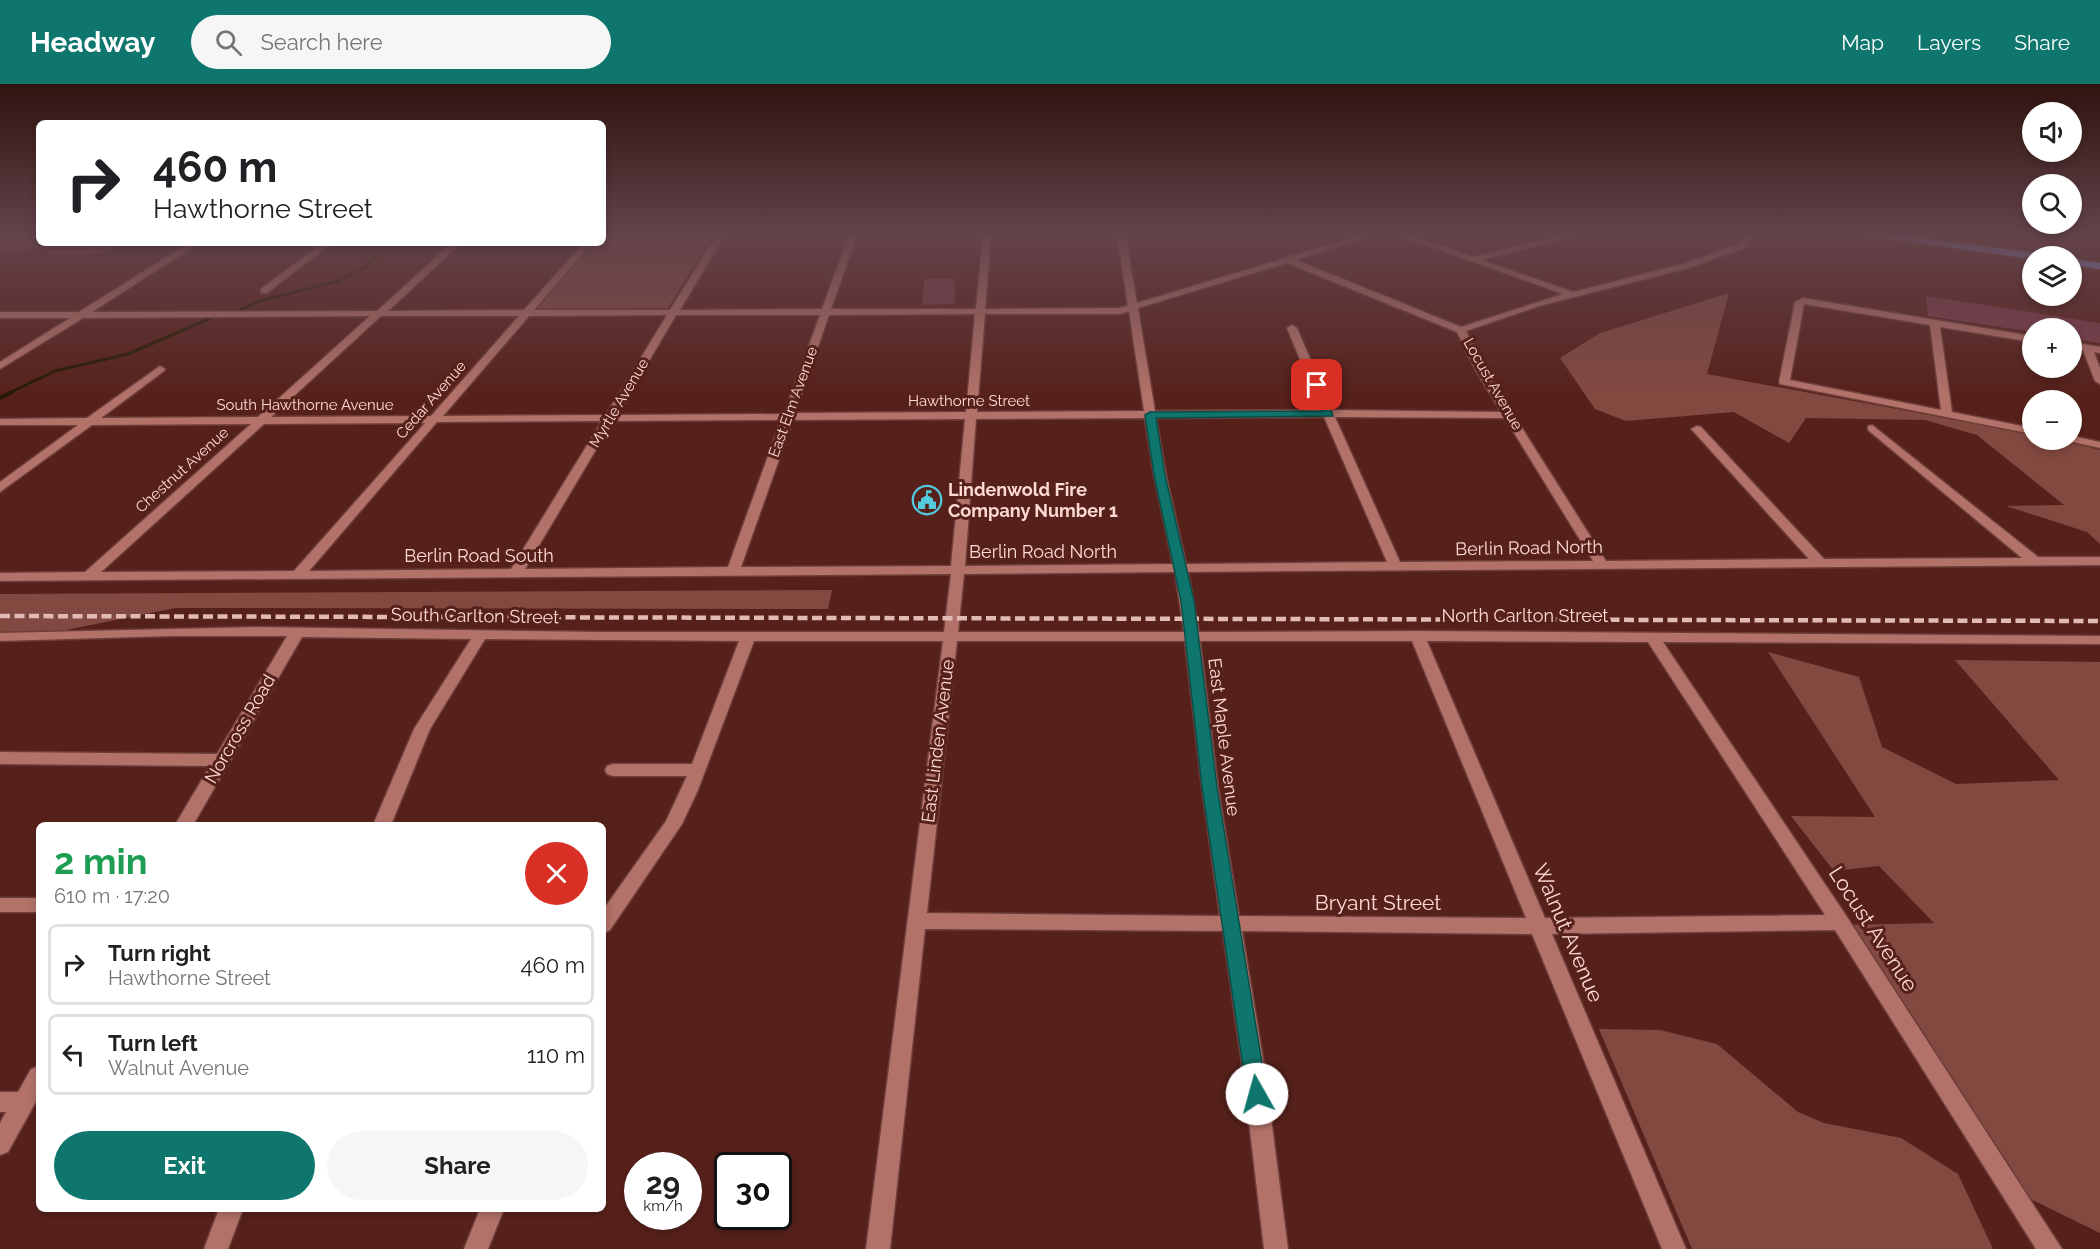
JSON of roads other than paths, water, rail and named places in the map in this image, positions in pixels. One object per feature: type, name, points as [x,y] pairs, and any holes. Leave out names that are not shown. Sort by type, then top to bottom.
[{"type":"street","points":[[0,366],[127,286]]},
{"type":"street","points":[[264,291],[270,286]]},
{"type":"street","name":"Chestnut Avenue","points":[[88,576],[408,286]]},
{"type":"street","name":"Cedar Avenue","points":[[297,576],[550,286]]},
{"type":"street","name":"Myrtle Avenue","points":[[515,574],[689,286]]},
{"type":"street","name":"East Elm Avenue","points":[[733,572],[785,418],[835,286]]},
{"type":"street","name":"East Linden Avenue","points":[[878,1249],[958,571],[983,286]]},
{"type":"street","name":"East Maple Avenue","points":[[1131,286],[1160,475],[1181,569],[1192,637],[1210,787],[1254,1071],[1276,1249]]},
{"type":"street","points":[[0,315],[981,311],[1134,308],[1203,286]]},
{"type":"street","name":"Locust Avenue","points":[[1353,286],[1461,330],[1482,371],[1603,566]]},
{"type":"street","points":[[1550,286],[1574,295]]},
{"type":"street","points":[[1461,330],[1607,286]]},
{"type":"street","points":[[2022,337],[1803,301],[1800,302],[1784,382],[2022,429]]},
{"type":"street","points":[[1935,323],[1947,415]]},
{"type":"street","points":[[1292,328],[1359,488],[1396,568]]},
{"type":"street","points":[[2082,347],[2100,350]]},
{"type":"street","points":[[2087,348],[2100,381]]},
{"type":"street","points":[[0,488],[160,369]]},
{"type":"street","name":"Hawthorne Street","points":[[610,419],[1329,414],[1510,415]]},
{"type":"street","name":"South Hawthorne Avenue","points":[[0,422],[610,419]]},
{"type":"street","points":[[1872,428],[2036,562]]},
{"type":"street","points":[[1697,429],[1821,564]]},
{"type":"street","points":[[2082,441],[2100,445]]},
{"type":"street","name":"Berlin Road North","points":[[958,571],[2100,561]]},
{"type":"street","name":"Berlin Road South","points":[[0,577],[958,571]]},
{"type":"street","name":"South Carlton Street","points":[[0,637],[64,633],[296,633],[479,637],[950,637]]},
{"type":"street","name":"Norcross Road","points":[[186,822],[296,633]]},
{"type":"street","name":"North Carlton Street","points":[[950,637],[1417,635],[2100,640]]},
{"type":"street","name":"Walnut Avenue","points":[[1417,635],[1674,1249]]},
{"type":"street","name":"Locust Avenue","points":[[1652,636],[1840,922],[2050,1249]]},
{"type":"street","points":[[383,822],[422,729],[479,637]]},
{"type":"street","points":[[606,921],[673,824],[698,770],[748,637]]},
{"type":"street","points":[[0,758],[222,760]]},
{"type":"street","points":[[613,770],[698,770]]},
{"type":"street","points":[[0,905],[36,905]]},
{"type":"street","name":"Bryant Street","points":[[916,921],[1539,926],[1840,922]]},
{"type":"street","points":[[0,1144],[36,1081]]},
{"type":"street","points":[[0,1102],[24,1102]]},
{"type":"street","points":[[216,1249],[230,1212]]},
{"type":"street","points":[[476,1249],[491,1212]]},
{"type":"waterway","points":[[238,311],[257,302],[317,286]]},
{"type":"waterway","points":[[9,393],[55,371],[128,354],[211,318]]},
{"type":"waterway","points":[[0,398],[12,392]]},
{"type":"railway","points":[[0,616],[2100,621]]},
{"type":"place","name":"Lindenwold Fire Company Number 1","points":[[927,500]]}]
